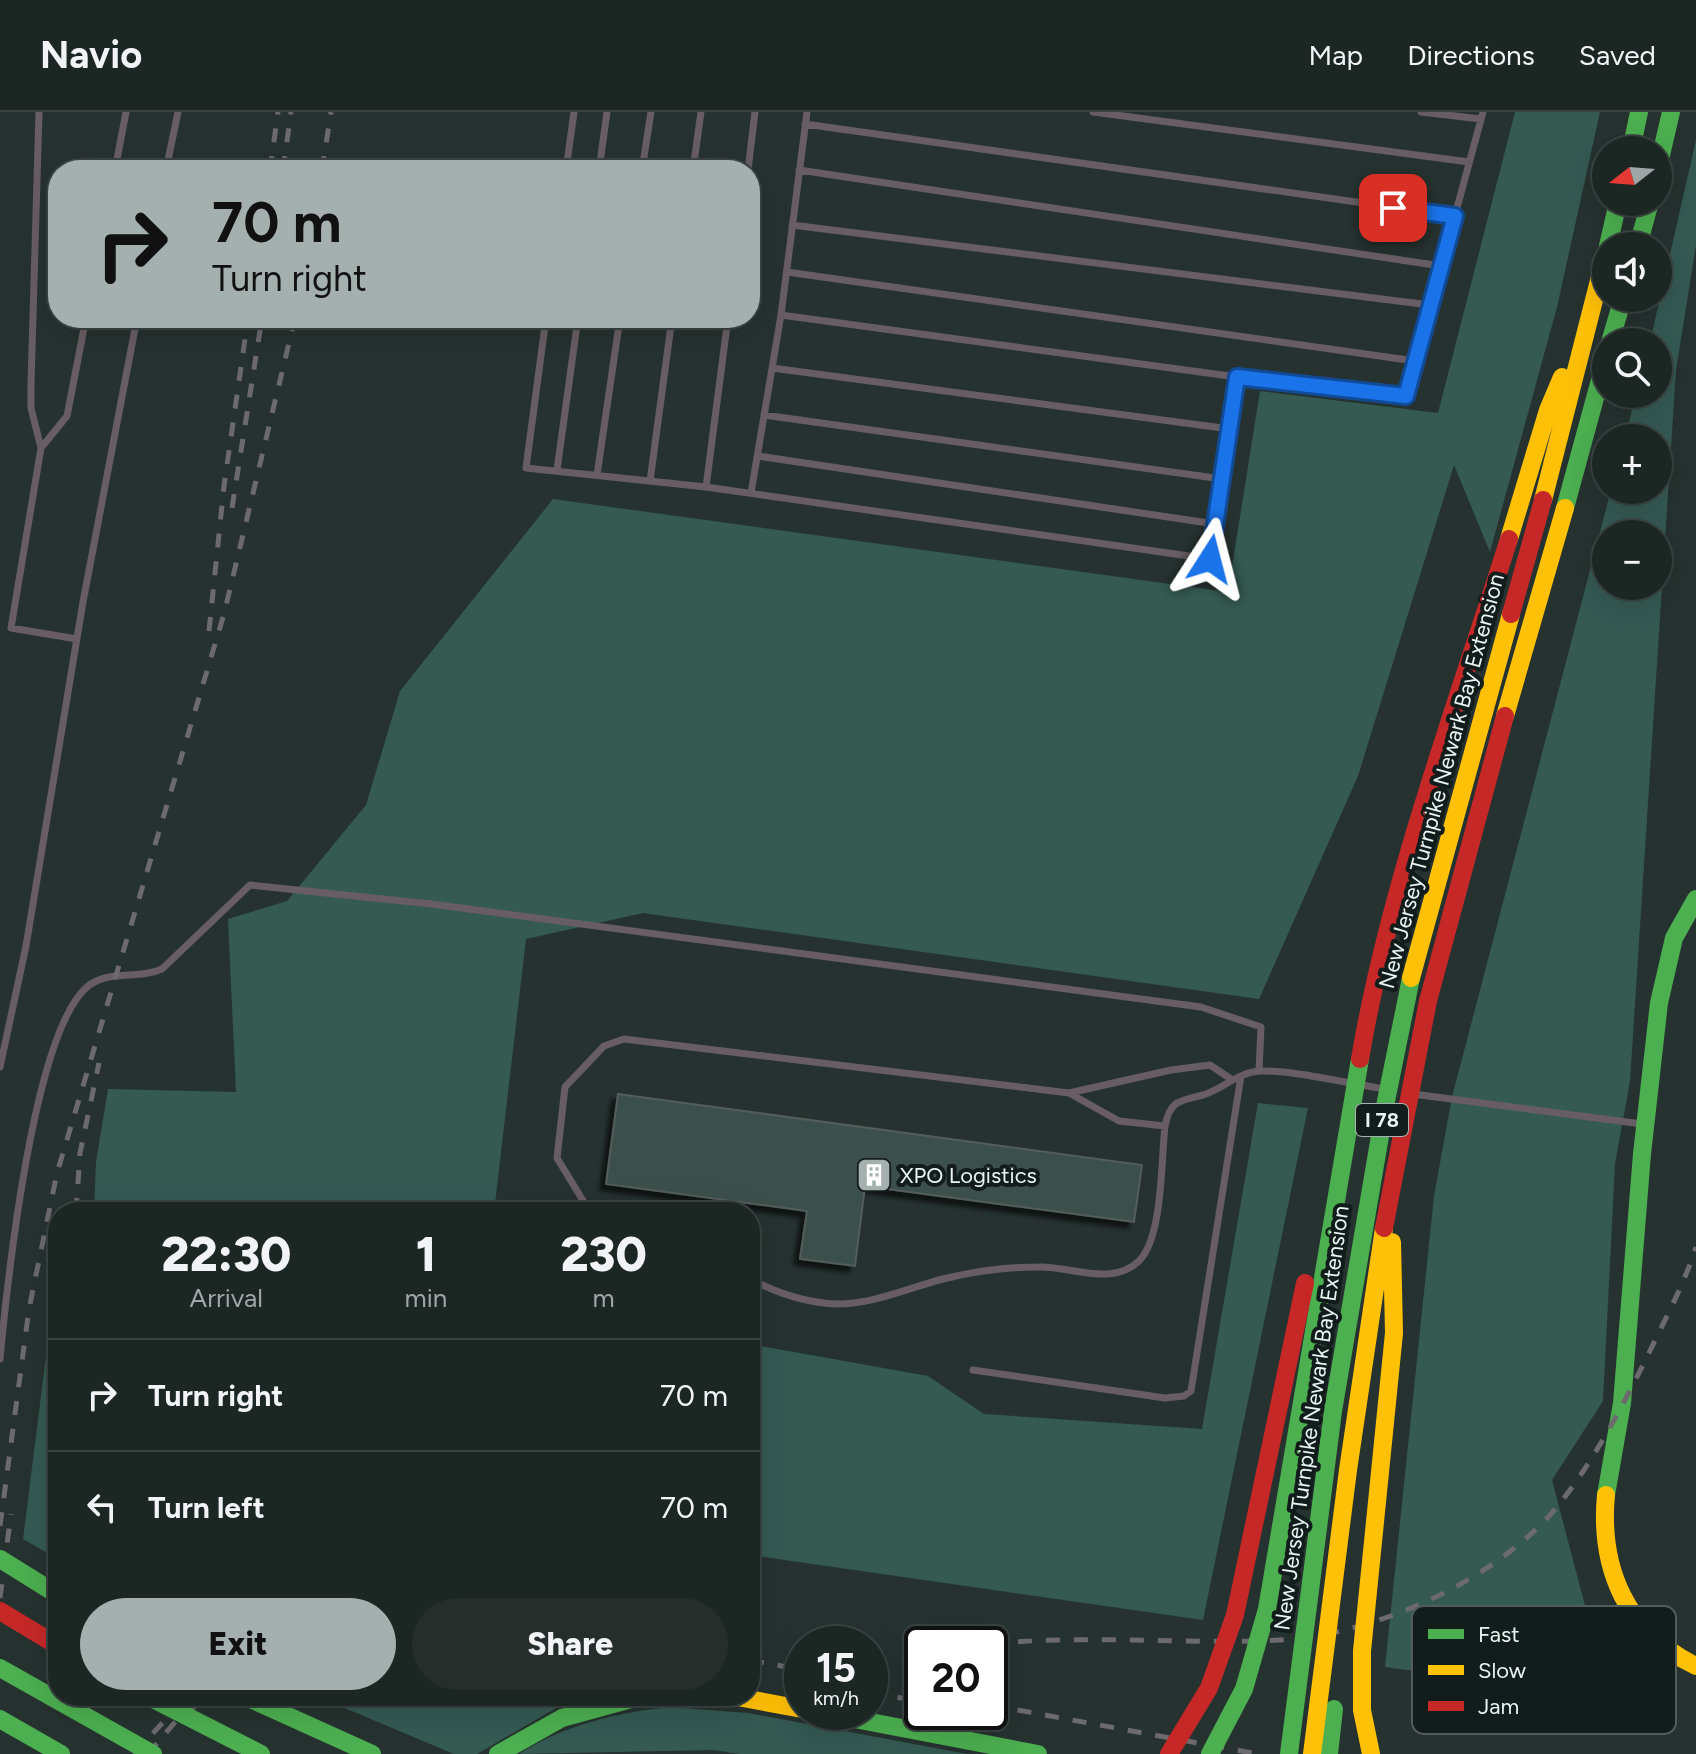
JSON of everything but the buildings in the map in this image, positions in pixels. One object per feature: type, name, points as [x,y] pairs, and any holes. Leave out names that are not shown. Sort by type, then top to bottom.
[{"type":"main road","points":[[1634,136],[1639,112]]},
{"type":"main road","points":[[1665,136],[1671,112]]},
{"type":"main road","points":[[1210,1754],[1244,1689],[1267,1609],[1353,1087],[1389,931],[1548,410],[1592,308]]},
{"type":"main road","name":"New Jersey Turnpike Newark Bay Extension","points":[[1289,1754],[1333,1411],[1379,1132],[1418,944],[1543,500],[1592,312]]},
{"type":"main road","name":"New Jersey Turnpike Newark Bay Extension","points":[[1312,1754],[1365,1342],[1390,1188],[1429,999],[1467,848],[1592,408]]},
{"type":"main road","points":[[1627,1606],[1610,1569],[1605,1537],[1606,1505],[1622,1406],[1644,1124],[1662,984],[1671,942],[1683,916],[1696,899]]},
{"type":"main road","points":[[1671,942],[1696,916]]},
{"type":"main road","points":[[1169,1754],[1202,1703],[1225,1647],[1255,1527],[1334,1148],[1353,1087]]},
{"type":"main road","points":[[1371,1754],[1362,1710],[1361,1672],[1368,1567],[1394,1333],[1390,1188]]},
{"type":"main road","points":[[1329,1754],[1342,1643],[1342,1523]]},
{"type":"main road","points":[[0,1559],[48,1589]]},
{"type":"main road","points":[[0,1611],[48,1640]]},
{"type":"main road","points":[[1676,1654],[1696,1666]]},
{"type":"main road","points":[[0,1668],[48,1695]]},
{"type":"main road","points":[[760,1701],[784,1706]]},
{"type":"main road","points":[[68,1706],[153,1754]]},
{"type":"main road","points":[[167,1706],[261,1754]]},
{"type":"main road","points":[[266,1706],[372,1754]]},
{"type":"main road","points":[[498,1754],[562,1718],[606,1706]]},
{"type":"main road","points":[[0,1719],[61,1754]]},
{"type":"main road","points":[[888,1725],[1038,1754]]},
{"type":"lane","points":[[39,112],[31,408],[41,448],[11,628],[77,639]]},
{"type":"lane","points":[[117,160],[126,112]]},
{"type":"lane","points":[[168,160],[178,112]]},
{"type":"lane","points":[[567,160],[574,112]]},
{"type":"lane","points":[[600,160],[607,112]]},
{"type":"lane","points":[[644,160],[651,112]]},
{"type":"lane","points":[[694,160],[701,112]]},
{"type":"lane","points":[[749,160],[755,112]]},
{"type":"lane","points":[[751,493],[781,315],[807,112]]},
{"type":"lane","points":[[1093,112],[1469,162]]},
{"type":"lane","points":[[781,315],[1237,377],[1406,396],[1482,116],[1421,112]]},
{"type":"lane","points":[[805,124],[1455,216]]},
{"type":"lane","points":[[799,170],[1441,266]]},
{"type":"lane","points":[[792,225],[1430,305]]},
{"type":"lane","points":[[787,272],[1415,361]]},
{"type":"lane","points":[[41,448],[67,416],[84,328]]},
{"type":"lane","points":[[0,1067],[26,946],[77,639],[135,328]]},
{"type":"lane","points":[[545,328],[526,468],[706,487],[1210,559],[1237,377]]},
{"type":"lane","points":[[557,470],[577,328]]},
{"type":"lane","points":[[597,475],[619,328]]},
{"type":"lane","points":[[650,481],[671,328]]},
{"type":"lane","points":[[706,487],[727,328]]},
{"type":"lane","points":[[772,368],[1230,429]]},
{"type":"lane","points":[[764,415],[1222,479]]},
{"type":"lane","points":[[758,456],[1215,524]]},
{"type":"lane","points":[[0,1359],[13,1226],[44,1082],[72,1007],[84,989],[102,979],[150,975],[162,969],[250,885],[431,904],[1201,1007],[1261,1027],[1259,1071]]},
{"type":"lane","points":[[584,1202],[557,1158],[565,1087],[604,1046],[624,1039],[1069,1093],[1145,1075],[1210,1065],[1231,1079]]},
{"type":"lane","points":[[760,1284],[783,1295],[837,1304],[889,1297],[944,1279],[1039,1266],[1100,1274],[1120,1272],[1137,1263],[1154,1234],[1168,1110],[1180,1098],[1206,1094],[1231,1079],[1259,1071],[1644,1124]]},
{"type":"lane","points":[[973,1370],[1165,1398],[1184,1396],[1191,1391],[1241,1076]]},
{"type":"lane","points":[[1069,1093],[1119,1121],[1165,1126]]},
{"type":"green space","points":[[1515,112],[1600,112],[1595,136],[1592,136],[1592,148],[1557,307],[1490,552],[1454,465],[1358,776],[1259,999],[643,913],[526,939],[495,1202],[94,1202],[96,1162],[108,1089],[236,1092],[228,919],[287,901],[366,805],[400,691],[553,499],[1228,592],[1260,391],[1438,413]]},
{"type":"green space","points":[[1696,140],[1696,245],[1676,370],[1672,432],[1672,424],[1628,424],[1632,408],[1672,408],[1672,328],[1653,328],[1657,312],[1672,312],[1672,245]]},
{"type":"green space","points":[[1607,504],[1667,504],[1666,520],[1603,520]]},
{"type":"green space","points":[[1592,563],[1592,600],[1661,600],[1630,1081],[1615,1164],[1603,1401],[1552,1480],[1585,1606],[1412,1606],[1412,1671],[1385,1667],[1434,1196],[1452,1097]]},
{"type":"green space","points":[[1258,1103],[1308,1108],[1203,1620],[760,1556],[760,1346],[928,1376],[984,1414],[1202,1429]]},
{"type":"green space","points":[[48,1340],[48,1553],[23,1539]]},
{"type":"green space","points":[[340,1706],[562,1706],[477,1754],[454,1754]]},
{"type":"green space","points":[[669,1707],[748,1713],[784,1720],[784,1730],[839,1730],[967,1754],[739,1754],[714,1750],[519,1754],[572,1728]]},
{"type":"railway","points":[[271,160],[278,112]]},
{"type":"railway","points":[[284,160],[291,112]]},
{"type":"railway","points":[[324,160],[331,112]]},
{"type":"railway","points":[[209,631],[224,486],[247,328]]},
{"type":"railway","points":[[232,508],[260,328]]},
{"type":"railway","points":[[51,1202],[57,1173],[224,614],[293,328]]},
{"type":"railway","points":[[77,1202],[80,1153],[99,1063]]},
{"type":"railway","points":[[0,1526],[29,1309],[48,1217]]},
{"type":"railway","points":[[1415,1606],[1474,1576],[1508,1553],[1539,1527],[1564,1498],[1588,1465],[1638,1375],[1680,1289],[1696,1247]]},
{"type":"railway","points":[[0,1598],[11,1514]]},
{"type":"railway","points":[[1008,1642],[1280,1640],[1357,1627],[1412,1607]]},
{"type":"railway","points":[[760,1662],[784,1667]]},
{"type":"railway","points":[[888,1695],[904,1699]]},
{"type":"railway","points":[[134,1754],[178,1706]]},
{"type":"railway","points":[[148,1754],[176,1721],[195,1706]]},
{"type":"railway","points":[[1008,1708],[1258,1754]]},
{"type":"traffic: fast","points":[[1634,136],[1639,112]]},
{"type":"traffic: fast","points":[[1665,136],[1671,112]]},
{"type":"traffic: fast","points":[[1611,232],[1615,216]]},
{"type":"traffic: fast","points":[[1642,232],[1646,216]]},
{"type":"traffic: fast","points":[[1614,328],[1619,312]]},
{"type":"traffic: fast","points":[[1565,508],[1592,408]]},
{"type":"traffic: fast","points":[[1606,1495],[1622,1403],[1642,1154],[1659,1003],[1674,938],[1696,899]]},
{"type":"traffic: fast","points":[[1289,1754],[1333,1411],[1386,1101],[1411,978]]},
{"type":"traffic: fast","points":[[1210,1754],[1244,1689],[1267,1609],[1360,1059]]},
{"type":"traffic: fast","points":[[0,1559],[48,1589]]},
{"type":"traffic: fast","points":[[0,1668],[48,1695]]},
{"type":"traffic: fast","points":[[68,1706],[153,1754]]},
{"type":"traffic: fast","points":[[167,1706],[261,1754]]},
{"type":"traffic: fast","points":[[266,1706],[372,1754]]},
{"type":"traffic: fast","points":[[498,1754],[562,1718],[606,1706]]},
{"type":"traffic: fast","points":[[1329,1754],[1334,1709]]},
{"type":"traffic: fast","points":[[0,1719],[61,1754]]},
{"type":"traffic: fast","points":[[888,1725],[1038,1754]]},
{"type":"traffic: slow","points":[[1543,500],[1592,308]]},
{"type":"traffic: slow","points":[[1509,539],[1548,410],[1562,377]]},
{"type":"traffic: slow","points":[[1505,716],[1565,508]]},
{"type":"traffic: slow","points":[[1411,978],[1511,614]]},
{"type":"traffic: slow","points":[[1312,1754],[1348,1470],[1384,1228]]},
{"type":"traffic: slow","points":[[1371,1754],[1362,1710],[1362,1651],[1394,1333],[1392,1242]]},
{"type":"traffic: slow","points":[[1606,1495],[1607,1548],[1613,1573],[1628,1606]]},
{"type":"traffic: slow","points":[[1676,1654],[1696,1666]]},
{"type":"traffic: slow","points":[[760,1701],[784,1706]]},
{"type":"traffic: jam","points":[[1511,614],[1543,500]]},
{"type":"traffic: jam","points":[[1360,1059],[1388,929],[1406,863],[1509,539]]},
{"type":"traffic: jam","points":[[1384,1228],[1428,1001],[1505,716]]},
{"type":"traffic: jam","points":[[1169,1754],[1209,1688],[1235,1615],[1305,1283]]},
{"type":"traffic: jam","points":[[0,1611],[48,1640]]},
{"type":"place","name":"XPO Logistics","points":[[874,1175]]},
{"type":"route","points":[[1210,559],[1237,377],[1406,396],[1455,216],[1393,208]]}]
